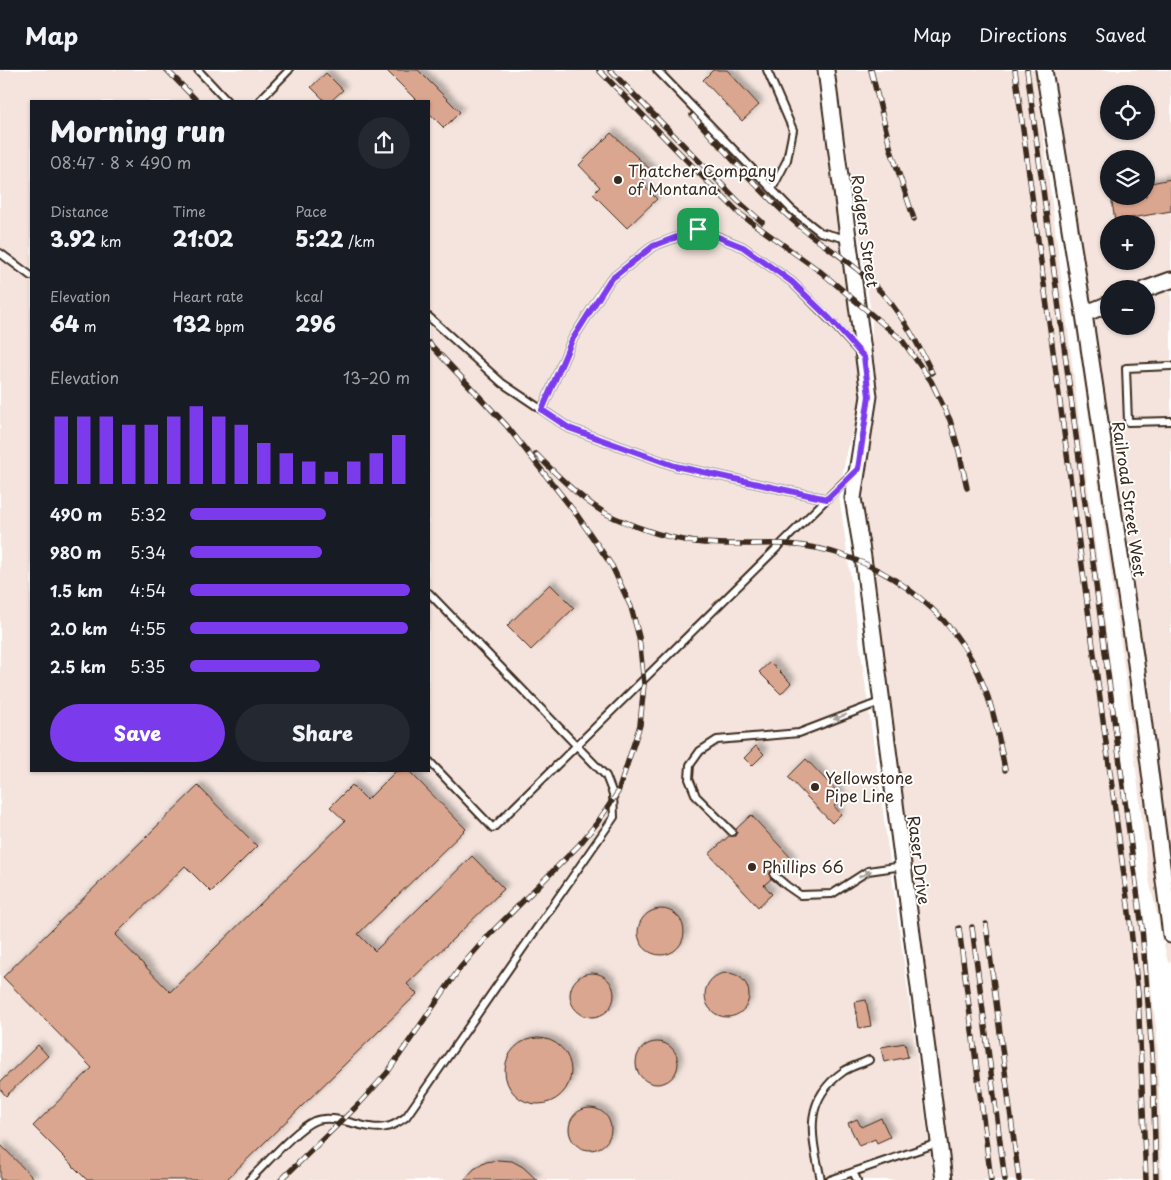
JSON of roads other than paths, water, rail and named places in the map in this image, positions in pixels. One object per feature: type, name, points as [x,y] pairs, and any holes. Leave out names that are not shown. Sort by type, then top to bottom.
[{"type":"street","name":"Rodgers Street","points":[[826,70],[869,396]]},
{"type":"street","name":"Railroad Street West","points":[[1044,70],[1084,314],[1135,656],[1171,935]]},
{"type":"street","points":[[1155,286],[1171,280]]},
{"type":"street","points":[[1084,314],[1100,308]]},
{"type":"street","name":"Raser Drive","points":[[869,396],[852,498],[863,557],[944,1180]]},
{"type":"lane","points":[[198,70],[226,100]]},
{"type":"lane","points":[[260,100],[289,70]]},
{"type":"lane","points":[[657,70],[790,209],[820,232],[848,239]]},
{"type":"lane","points":[[767,70],[793,130],[787,160],[772,189]]},
{"type":"lane","points":[[542,410],[572,340],[610,280],[653,246],[698,229],[743,247],[792,282],[830,319],[864,357]]},
{"type":"lane","points":[[0,253],[30,275]]},
{"type":"lane","points":[[430,318],[502,383],[569,428],[675,466],[827,499]]},
{"type":"lane","points":[[1171,366],[1126,368],[1128,422],[1171,422]]},
{"type":"lane","points":[[430,762],[493,828],[858,469]]},
{"type":"lane","points":[[249,1180],[303,1128],[315,1120],[329,1118],[384,1128],[396,1124],[406,1116],[614,818],[613,794],[606,776],[430,594]]},
{"type":"lane","points":[[732,832],[696,796],[689,779],[690,765],[700,751],[718,740],[799,734],[881,702]]},
{"type":"lane","points":[[774,875],[800,895],[832,894],[868,871],[902,866]]},
{"type":"lane","points":[[821,1180],[812,1140],[814,1110],[824,1089],[845,1071],[869,1060]]},
{"type":"lane","points":[[830,1180],[938,1143]]},
{"type":"lane","points":[[853,1172],[856,1180]]},
{"type":"railway","points":[[167,70],[196,100]]},
{"type":"railway","points":[[599,70],[740,214],[821,272],[902,340],[931,381],[950,420],[967,488]]},
{"type":"railway","points":[[610,70],[738,201],[762,222]]},
{"type":"railway","points":[[871,70],[891,150],[914,219]]},
{"type":"railway","points":[[1015,70],[1130,920],[1138,994],[1146,1180]]},
{"type":"railway","points":[[1027,70],[1142,928],[1153,1066],[1156,1180]]},
{"type":"railway","points":[[692,115],[743,171],[783,211],[804,230],[871,281],[901,317],[932,373]]},
{"type":"railway","points":[[281,1180],[359,1104],[387,1073],[460,968],[487,937],[579,845],[597,823],[618,792],[640,725],[644,684],[639,637],[631,607],[612,566],[577,515],[506,425],[430,344]]},
{"type":"railway","points":[[536,454],[573,490],[594,506],[604,513],[634,526],[664,536],[695,542],[785,544],[817,548],[849,557],[879,570],[906,588],[931,608],[953,632],[971,659],[992,709],[1005,770]]},
{"type":"railway","points":[[986,924],[1019,1180]]},
{"type":"railway","points":[[972,927],[1005,1180]]},
{"type":"railway","points":[[959,928],[991,1180]]},
{"type":"place","name":"Thatcher Company of Montana","points":[[618,180]]},
{"type":"place","name":"Yellowstone Pipe Line","points":[[815,787]]},
{"type":"place","name":"Phillips 66","points":[[752,867]]}]
